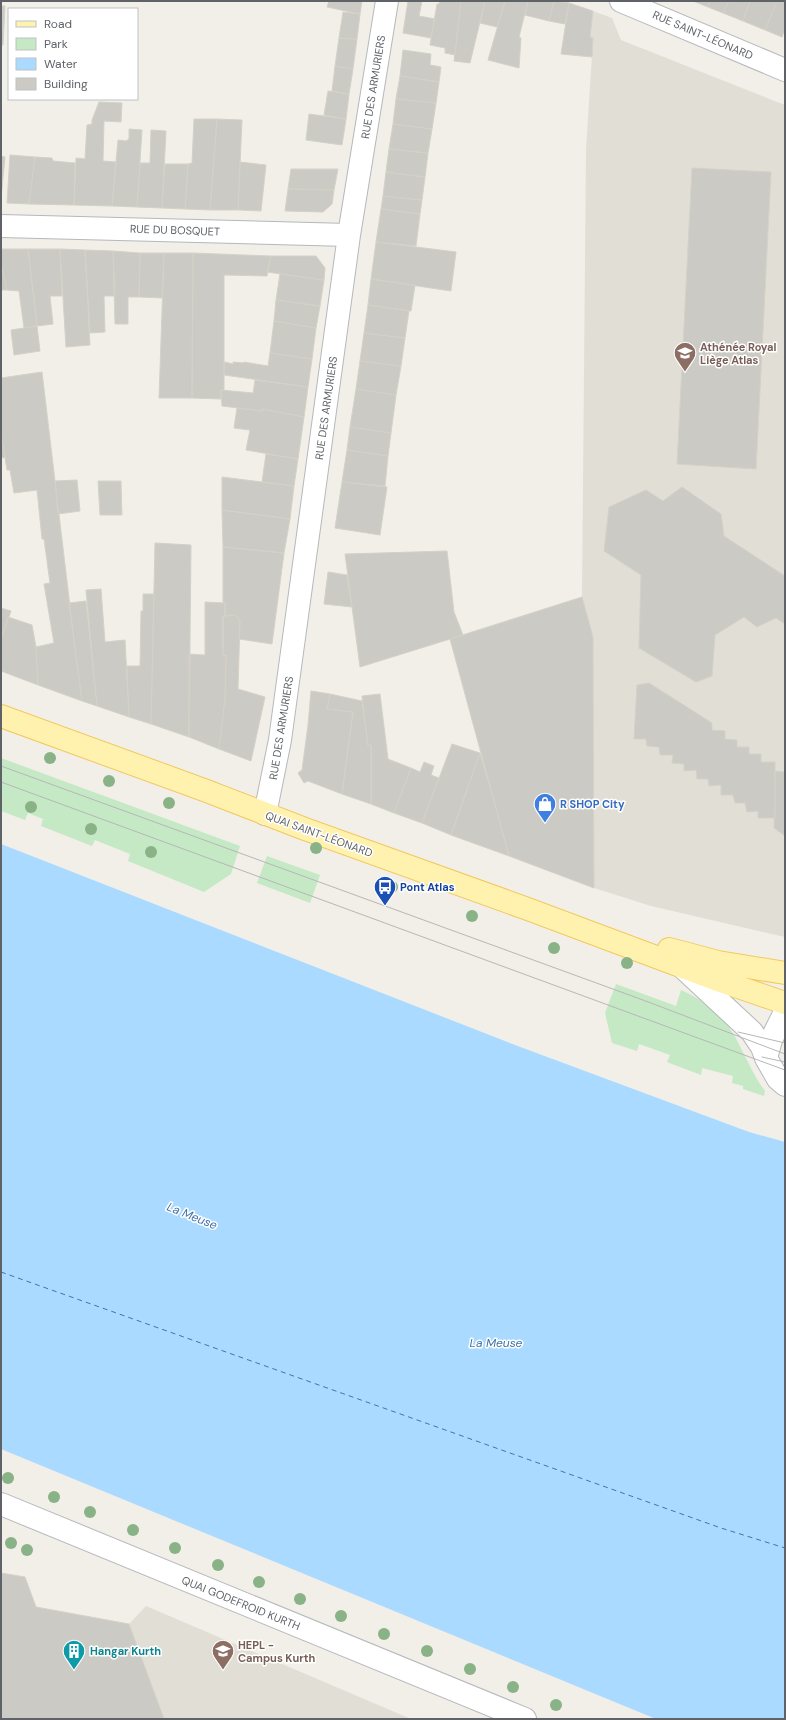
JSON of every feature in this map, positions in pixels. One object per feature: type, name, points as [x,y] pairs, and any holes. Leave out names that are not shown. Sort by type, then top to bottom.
[{"type":"main road","name":"QUAI SAINT-LÉONARD","points":[[1,716],[265,814],[785,1003]]},
{"type":"main road","name":"QUAI SAINT-LÉONARD","points":[[637,950],[663,947],[718,962],[785,973]]},
{"type":"street","name":"RUE DES ARMURIERS","points":[[265,814],[280,740],[349,235],[387,1]]},
{"type":"street","name":"RUE SAINT-LÉONARD","points":[[621,1],[785,70]]},
{"type":"street","name":"RUE DU BOSQUET","points":[[1,226],[349,235]]},
{"type":"street","name":"QUAI SAINT-LÉONARD","points":[[681,966],[752,1032],[762,1046],[766,1058],[778,1079],[785,1085]]},
{"type":"street","points":[[766,1058],[773,1035],[785,1012]]},
{"type":"street","name":"QUAI GODEFROID KURTH","points":[[1,1504],[525,1719]]},
{"type":"shaded area","name":"Athénée Royal Liège Atlas","points":[[593,11],[612,18],[621,40],[785,105],[785,937],[651,906],[594,888],[593,637],[582,597],[586,150],[593,39],[590,37]]},
{"type":"shaded area","name":"HEPL - Campus Kurth","points":[[146,1606],[411,1719],[164,1719],[129,1624]]},
{"type":"green space","points":[[1,758],[240,846],[231,874],[204,892],[128,861],[130,854],[95,840],[92,846],[41,826],[43,819],[28,813],[25,820],[1,811]]},
{"type":"green space","points":[[267,856],[320,875],[310,903],[257,883]]},
{"type":"green space","points":[[616,984],[676,1006],[681,990],[708,1005],[725,1021],[734,1035],[755,1076],[765,1091],[764,1096],[743,1089],[743,1086],[732,1083],[733,1076],[702,1068],[701,1075],[667,1062],[670,1055],[639,1044],[637,1051],[612,1043],[605,1013]]},
{"type":"water","name":"La Meuse","points":[[1,844],[515,1045],[749,1132],[785,1142],[785,1719],[656,1719],[1,1449]]},
{"type":"building","points":[[329,1],[362,1],[360,14],[327,7]]},
{"type":"building","points":[[408,1],[422,1],[419,16],[435,19],[431,38],[403,33]]},
{"type":"building","points":[[440,1],[461,1],[455,55],[445,53],[445,48],[430,45],[437,4],[439,4]]},
{"type":"building","points":[[461,1],[485,1],[470,63],[454,61]]},
{"type":"building","points":[[485,1],[505,1],[497,27],[480,23]]},
{"type":"building","points":[[505,1],[528,1],[519,37],[521,38],[519,68],[488,60]]},
{"type":"building","points":[[528,1],[554,1],[549,21],[525,15]]},
{"type":"building","points":[[554,1],[569,3],[565,24],[549,21]]},
{"type":"building","points":[[693,1],[710,1],[708,7]]},
{"type":"building","points":[[710,1],[729,1],[723,13],[708,7]]},
{"type":"building","points":[[729,1],[750,1],[743,21],[723,13]]},
{"type":"building","points":[[750,1],[777,1],[765,30],[743,21]]},
{"type":"building","points":[[777,1],[785,1],[785,29],[782,37],[765,30]]},
{"type":"building","points":[[569,3],[593,11],[590,37],[593,38],[592,57],[561,54]]},
{"type":"building","points":[[1,6],[5,6],[3,45],[1,45]]},
{"type":"building","points":[[343,12],[360,14],[357,39],[339,38]]},
{"type":"building","points":[[339,38],[357,39],[353,69],[335,66]]},
{"type":"building","points":[[403,50],[431,54],[430,65],[441,67],[439,82],[400,76]]},
{"type":"building","points":[[335,66],[353,69],[349,94],[332,91]]},
{"type":"building","points":[[400,76],[439,82],[436,103],[396,99]]},
{"type":"building","points":[[328,91],[349,94],[346,119],[324,115]]},
{"type":"building","points":[[396,99],[436,103],[432,129],[393,124]]},
{"type":"building","points":[[99,102],[122,103],[121,122],[104,121],[103,161],[116,162],[112,206],[74,205],[76,158],[85,159],[87,125],[92,124],[92,120]]},
{"type":"building","points":[[309,114],[346,119],[342,145],[306,140]]},
{"type":"building","points":[[194,119],[217,119],[210,210],[185,209],[188,164],[192,163]]},
{"type":"building","points":[[217,119],[242,120],[238,210],[210,210]]},
{"type":"building","points":[[393,124],[432,129],[428,153],[389,149]]},
{"type":"building","points":[[129,129],[142,130],[137,207],[112,206],[118,140],[126,141],[129,139]]},
{"type":"building","points":[[151,130],[166,131],[162,208],[137,207],[140,163],[150,163]]},
{"type":"building","points":[[389,149],[428,153],[425,177],[386,172]]},
{"type":"building","points":[[10,155],[35,157],[29,204],[7,203]]},
{"type":"building","points":[[1,156],[5,157],[1,198]]},
{"type":"building","points":[[35,157],[52,158],[53,161],[75,163],[74,205],[29,204]]},
{"type":"building","points":[[240,162],[266,165],[261,211],[238,210]]},
{"type":"building","points":[[165,164],[188,164],[185,209],[162,208]]},
{"type":"building","points":[[692,168],[771,172],[756,469],[677,464]]},
{"type":"building","points":[[291,169],[338,169],[334,190],[288,189]]},
{"type":"building","points":[[386,172],[425,177],[422,200],[383,196]]},
{"type":"building","points":[[288,189],[334,190],[332,204],[323,212],[285,211]]},
{"type":"building","points":[[383,196],[422,200],[420,214],[381,209]]},
{"type":"building","points":[[381,209],[420,214],[416,246],[376,242]]},
{"type":"building","points":[[376,242],[456,252],[451,291],[371,279]]},
{"type":"building","points":[[1,249],[28,249],[37,326],[24,328],[19,291],[7,290],[1,264]]},
{"type":"building","points":[[28,249],[60,249],[62,296],[50,296],[53,324],[37,326]]},
{"type":"building","points":[[60,249],[85,250],[90,345],[66,347]]},
{"type":"building","points":[[85,250],[113,251],[115,296],[104,296],[105,332],[90,333]]},
{"type":"building","points":[[113,251],[140,253],[139,297],[128,297],[128,324],[115,324]]},
{"type":"building","points":[[140,253],[164,253],[162,298],[139,297]]},
{"type":"building","points":[[164,253],[193,253],[192,398],[159,398]]},
{"type":"building","points":[[193,253],[271,256],[267,276],[224,275],[224,390],[221,390],[221,399],[192,398]]},
{"type":"building","points":[[271,256],[316,256],[325,268],[324,280],[267,272]]},
{"type":"building","points":[[1,264],[7,290],[1,290]]},
{"type":"building","points":[[280,274],[324,280],[320,306],[276,300]]},
{"type":"building","points":[[371,279],[415,285],[411,311],[368,305]]},
{"type":"building","points":[[276,300],[320,306],[316,328],[274,321]]},
{"type":"building","points":[[368,305],[409,311],[405,338],[364,333]]},
{"type":"building","points":[[274,321],[316,328],[312,359],[270,353]]},
{"type":"building","points":[[37,326],[40,351],[14,355],[11,330]]},
{"type":"building","points":[[364,333],[405,338],[401,366],[360,361]]},
{"type":"building","points":[[270,353],[312,359],[308,387],[224,375],[224,362],[233,364],[233,362],[244,362],[268,366]]},
{"type":"building","points":[[360,361],[401,366],[396,395],[356,389]]},
{"type":"building","points":[[42,372],[82,701],[38,685],[36,647],[54,643],[44,584],[50,583],[44,539],[42,539],[37,490],[14,493],[10,470],[7,470],[1,433],[1,378]]},
{"type":"building","points":[[255,380],[308,387],[304,417],[262,409],[262,411],[222,406],[221,390],[253,393]]},
{"type":"building","points":[[356,389],[396,395],[391,433],[350,427]]},
{"type":"building","points":[[237,408],[262,411],[262,409],[304,417],[298,459],[246,450],[250,430],[234,428]]},
{"type":"building","points":[[350,427],[391,433],[388,456],[347,450]]},
{"type":"building","points":[[1,433],[5,457],[1,458]]},
{"type":"building","points":[[347,450],[388,456],[385,486],[342,482]]},
{"type":"building","points":[[266,454],[298,459],[294,486],[262,482]]},
{"type":"building","points":[[222,477],[294,486],[290,519],[222,510]]},
{"type":"building","points":[[77,480],[80,511],[58,514],[55,481]]},
{"type":"building","points":[[98,481],[121,481],[122,515],[100,515]]},
{"type":"building","points":[[342,482],[387,487],[380,535],[335,528]]},
{"type":"building","points":[[682,487],[721,514],[724,536],[785,576],[785,624],[776,618],[757,627],[744,617],[715,635],[712,676],[696,682],[639,648],[641,575],[604,551],[609,507],[646,490],[663,501]]},
{"type":"building","points":[[222,510],[290,519],[284,553],[223,547]]},
{"type":"building","points":[[155,543],[191,545],[189,737],[151,724]]},
{"type":"building","points":[[223,547],[284,553],[272,644],[239,639],[240,621],[235,615],[225,616],[225,603],[223,602]]},
{"type":"building","points":[[447,551],[454,612],[463,635],[360,667],[345,554]]},
{"type":"building","points":[[328,572],[347,575],[352,607],[324,604]]},
{"type":"building","points":[[101,589],[105,642],[125,640],[129,717],[97,706],[86,590]]},
{"type":"building","points":[[143,594],[154,594],[151,724],[129,717],[127,666],[140,666],[141,611],[143,611]]},
{"type":"building","points":[[582,597],[593,637],[594,888],[509,856],[450,639]]},
{"type":"building","points":[[86,601],[97,706],[82,701],[69,603]]},
{"type":"building","points":[[205,602],[225,603],[225,616],[223,616],[223,655],[226,655],[225,699],[219,749],[189,737],[189,654],[205,655]]},
{"type":"building","points":[[1,608],[11,611],[1,639]]},
{"type":"building","points":[[235,615],[240,621],[238,689],[265,697],[251,761],[219,749],[225,699],[226,655],[223,655],[223,616]]},
{"type":"building","points":[[8,617],[32,625],[36,647],[38,685],[1,671],[1,639]]},
{"type":"building","points":[[649,683],[712,723],[712,730],[725,731],[725,739],[737,740],[737,747],[749,747],[749,754],[761,754],[761,762],[775,762],[775,818],[758,818],[758,811],[747,812],[745,803],[735,803],[733,795],[721,795],[721,785],[709,786],[708,779],[697,779],[696,770],[684,771],[684,764],[672,763],[673,755],[660,755],[659,747],[647,746],[646,739],[634,739],[637,685]]},
{"type":"building","points":[[311,691],[330,694],[327,709],[353,712],[342,794],[308,781],[304,783],[298,773],[302,770]]},
{"type":"building","points":[[330,694],[362,701],[368,746],[371,745],[371,804],[342,794],[353,712],[327,709]]},
{"type":"building","points":[[380,694],[388,759],[411,768],[394,813],[371,804],[371,745],[368,746],[362,696]]},
{"type":"building","points":[[452,744],[480,753],[451,835],[422,823]]},
{"type":"building","points":[[480,753],[492,794],[509,856],[451,835]]},
{"type":"building","points":[[424,762],[434,766],[431,775],[439,778],[422,823],[394,813],[411,768],[420,772]]},
{"type":"building","points":[[775,771],[785,772],[785,836],[774,828]]},
{"type":"building","name":"Hangar Kurth","points":[[1,1573],[25,1577],[36,1607],[129,1624],[164,1719],[1,1719]]},
{"type":"ferry route","points":[[1,1272],[721,1528],[785,1548]]},
{"type":"tram line","points":[[1,766],[643,1000],[785,1054]]},
{"type":"tram line","points":[[1,782],[785,1070]]},
{"type":"tram line","points":[[738,1032],[785,1043]]},
{"type":"tram line","points":[[762,1057],[785,1062]]},
{"type":"place","name":"Athénée Royal Liège Atlas","points":[[685,372]]},
{"type":"place","name":"R SHOP City","points":[[545,824]]},
{"type":"place","name":"Pont Atlas","points":[[385,906]]},
{"type":"place","name":"Hangar Kurth","points":[[74,1670]]},
{"type":"place","name":"HEPL - Campus Kurth","points":[[223,1670]]}]
